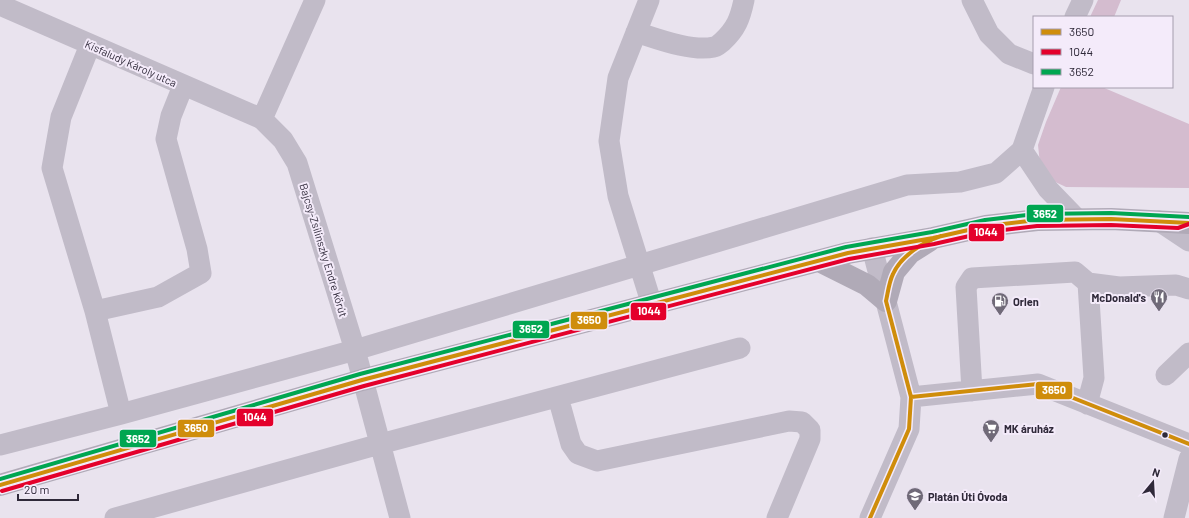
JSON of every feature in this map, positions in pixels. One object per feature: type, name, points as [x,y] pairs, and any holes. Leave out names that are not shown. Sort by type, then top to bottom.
[{"type":"main road","points":[[0,486],[362,380],[848,253],[933,238],[986,226],[1037,220],[1077,219],[1179,221]]},
{"type":"main road","points":[[819,261],[866,285],[886,301],[894,272],[910,253],[933,238]]},
{"type":"street","points":[[262,119],[314,0]]},
{"type":"street","points":[[649,0],[618,78],[609,141],[618,196],[652,305]]},
{"type":"street","points":[[636,32],[680,45],[700,48],[716,47],[732,33],[741,14],[744,0]]},
{"type":"street","points":[[972,0],[989,34],[1009,54],[1033,64]]},
{"type":"street","points":[[1075,16],[1083,0]]},
{"type":"street","name":"Kisfaludy Károly utca","points":[[0,5],[183,86],[262,119]]},
{"type":"street","points":[[90,45],[61,117],[52,168],[95,311],[121,414]]},
{"type":"street","points":[[95,311],[158,297],[201,273],[197,249],[166,140],[171,116],[183,86]]},
{"type":"street","points":[[0,445],[121,414],[355,350],[907,185],[960,182],[996,173],[1022,150],[1044,88]]},
{"type":"street","name":"Bajcsy-Zsilinszky Endre körút","points":[[262,119],[283,140],[297,163],[355,350],[400,518]]},
{"type":"street","points":[[1022,150],[1048,190],[1077,219]]},
{"type":"street","points":[[1179,221],[1189,241]]},
{"type":"street","points":[[870,518],[909,429],[911,397],[872,248]]},
{"type":"street","points":[[972,391],[966,287],[972,278],[1075,272],[1088,283],[1119,287],[1176,285],[1189,289]]},
{"type":"street","points":[[1087,404],[1094,378],[1088,283]]},
{"type":"street","points":[[115,518],[380,444],[740,348]]},
{"type":"street","points":[[1166,375],[1189,353]]},
{"type":"street","points":[[911,397],[1038,384],[1189,444]]},
{"type":"street","points":[[558,397],[571,444],[578,454],[597,461],[789,421],[802,422],[810,430],[810,440],[777,518]]},
{"type":"street","points":[[1174,518],[1189,459]]},
{"type":"shaded area","points":[[1098,0],[1121,0],[1114,16],[1090,16]]},
{"type":"shaded area","points":[[1061,88],[1104,88],[1189,124],[1189,188],[1066,187],[1051,180],[1040,164],[1038,145]]},
{"type":"transit line","name":"3652","points":[[0,479],[360,374],[846,247],[932,232],[985,220],[1036,214],[1111,213],[1189,217]]},
{"type":"transit line","name":"3650","points":[[0,485],[362,380],[848,253],[933,238],[986,226],[1037,220],[1111,219],[1189,223]]},
{"type":"transit line","name":"1044","points":[[2,491],[364,386],[849,259],[934,244],[987,232],[1037,226],[1111,225],[1178,228],[1189,224]]},
{"type":"transit line","name":"3650","points":[[886,301],[892,277],[901,261],[913,250],[941,236]]},
{"type":"transit line","name":"3650","points":[[870,518],[909,429],[911,397],[886,301]]},
{"type":"transit line","name":"3650","points":[[911,397],[1038,384],[1189,444]]},
{"type":"place","name":"McDonald's","points":[[1159,312]]},
{"type":"place","name":"Orlen","points":[[1000,316]]},
{"type":"place","name":"MK áruház","points":[[991,443]]},
{"type":"place","name":"Platán Úti Óvoda","points":[[915,511]]}]
